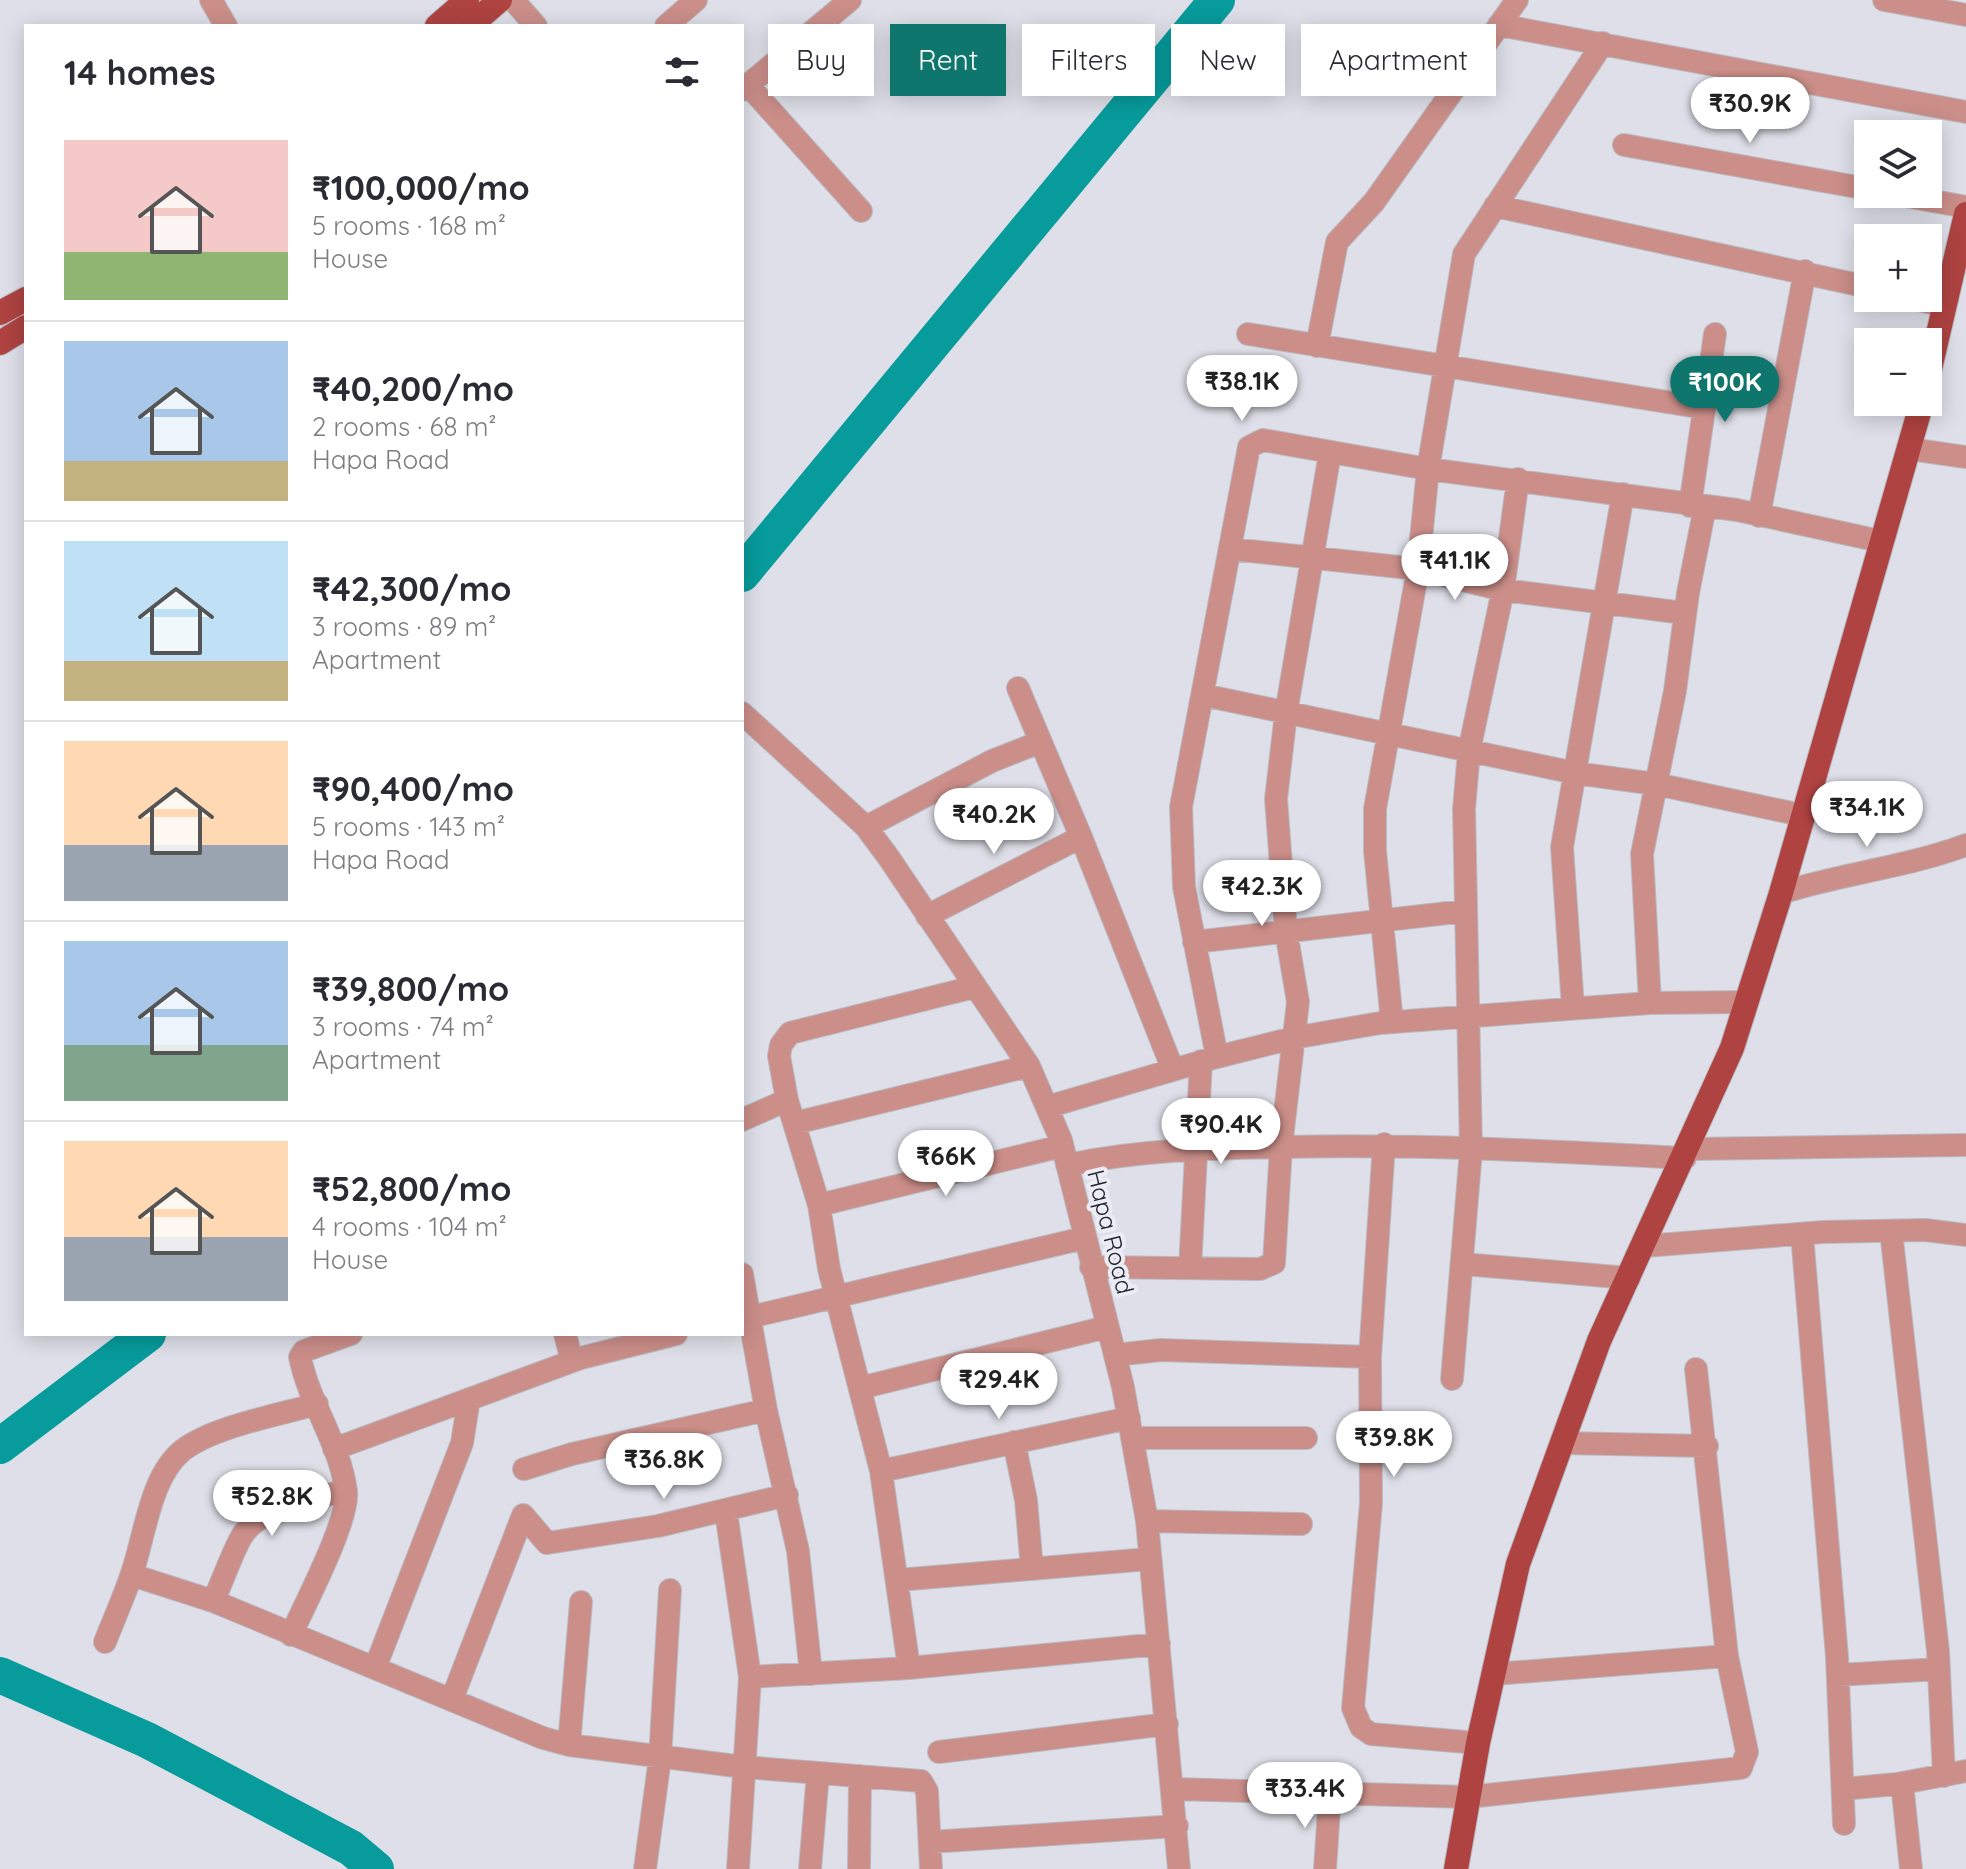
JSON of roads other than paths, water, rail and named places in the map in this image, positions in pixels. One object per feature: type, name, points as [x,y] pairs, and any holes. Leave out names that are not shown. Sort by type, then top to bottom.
[{"type":"main road","points":[[439,24],[467,0]]},
{"type":"main road","points":[[472,24],[500,0]]},
{"type":"main road","points":[[1942,332],[1953,296],[1966,214]]},
{"type":"main road","points":[[8,327],[24,302]]},
{"type":"main road","points":[[1456,1869],[1478,1743],[1518,1564],[1599,1341],[1686,1154],[1747,1002],[1919,416]]},
{"type":"street","points":[[211,0],[225,24]]},
{"type":"street","points":[[513,0],[534,24]]},
{"type":"street","points":[[668,24],[696,0]]},
{"type":"street","points":[[850,0],[745,87],[861,211]]},
{"type":"street","points":[[1317,346],[1337,242],[1374,202],[1517,0]]},
{"type":"street","points":[[1884,0],[1966,15]]},
{"type":"street","points":[[1499,25],[1966,112]]},
{"type":"street","points":[[1392,1022],[1381,918],[1375,809],[1418,569],[1428,469],[1466,247],[1603,43]]},
{"type":"street","points":[[1624,145],[1854,186]]},
{"type":"street","points":[[1942,203],[1966,207]]},
{"type":"street","points":[[1495,206],[1854,283]]},
{"type":"street","points":[[1759,516],[1805,271]]},
{"type":"street","points":[[1248,334],[1447,369],[1704,408]]},
{"type":"street","points":[[1650,1003],[1641,868],[1675,691],[1698,507],[1704,408],[1715,334]]},
{"type":"street","points":[[1190,1268],[1209,1059],[1184,887],[1181,807],[1249,447],[1263,440],[1428,469],[1518,479],[1759,516],[1880,541]]},
{"type":"street","points":[[1912,444],[1966,441]]},
{"type":"street","points":[[1912,444],[1966,457]]},
{"type":"street","points":[[1091,1267],[1265,1269],[1274,1263],[1281,1147],[1298,1002],[1286,931],[1276,799],[1286,713],[1315,559],[1330,453]]},
{"type":"street","points":[[1452,1379],[1471,1147],[1464,809],[1469,751],[1503,590],[1518,479]]},
{"type":"street","points":[[1573,1008],[1562,847],[1602,601],[1623,494]]},
{"type":"street","points":[[1231,549],[1418,569],[1503,590],[1684,613]]},
{"type":"street","points":[[1018,688],[1173,1070]]},
{"type":"street","points":[[1203,695],[1575,773],[1656,784],[1801,815]]},
{"type":"street","name":"Hapa Road","points":[[744,715],[866,827],[1029,1066],[1047,1107],[1065,1156],[1115,1355],[1147,1521],[1175,1789],[1179,1869]]},
{"type":"street","points":[[866,827],[992,761],[1040,742]]},
{"type":"street","points":[[927,916],[1081,837]]},
{"type":"street","points":[[1781,893],[1814,883],[1916,863],[1966,845]]},
{"type":"street","points":[[1194,942],[1381,918],[1465,911]]},
{"type":"street","points":[[909,1668],[881,1471],[837,1299],[819,1205],[787,1100],[779,1056],[781,1045],[790,1033],[974,987]]},
{"type":"street","points":[[1047,1107],[1209,1059],[1293,1038],[1392,1022],[1650,1003],[1747,1002]]},
{"type":"street","points":[[795,1123],[1029,1066]]},
{"type":"street","points":[[744,1119],[787,1100]]},
{"type":"street","points":[[819,1205],[1065,1156],[1099,1158],[1199,1149],[1384,1144],[1686,1154],[1966,1145]]},
{"type":"street","points":[[1384,1144],[1370,1357],[1371,1503],[1355,1718],[1361,1727],[1383,1737],[1478,1743]]},
{"type":"street","points":[[1645,1246],[1802,1234],[1925,1230],[1966,1235]]},
{"type":"street","points":[[1843,1789],[1902,1783],[1955,1773],[1939,1669],[1891,1231]]},
{"type":"street","points":[[1802,1234],[1838,1675],[1844,1824]]},
{"type":"street","points":[[747,1318],[1084,1238]]},
{"type":"street","points":[[1463,1264],[1629,1278]]},
{"type":"street","points":[[744,1292],[766,1410],[798,1551],[811,1674]]},
{"type":"street","points":[[860,1388],[1107,1327]]},
{"type":"street","points":[[291,1635],[337,1530],[346,1490],[300,1360],[301,1354],[346,1336]]},
{"type":"street","points":[[566,1336],[572,1361]]},
{"type":"street","points":[[334,1449],[572,1361],[660,1336]]},
{"type":"street","points":[[1115,1355],[1161,1350],[1370,1357]]},
{"type":"street","points":[[1175,1789],[1468,1797],[1741,1768],[1747,1752],[1727,1656],[1707,1446],[1696,1369]]},
{"type":"street","points":[[375,1668],[462,1443],[469,1399]]},
{"type":"street","points":[[105,1642],[132,1575],[162,1478],[185,1448],[220,1433],[317,1404]]},
{"type":"street","points":[[524,1469],[766,1410]]},
{"type":"street","points":[[881,1471],[1014,1442],[1130,1428],[1306,1438]]},
{"type":"street","points":[[1014,1442],[1026,1500],[1032,1569]]},
{"type":"street","points":[[1562,1443],[1707,1446]]},
{"type":"street","points":[[213,1601],[242,1534],[259,1519],[271,1511],[346,1490]]},
{"type":"street","points":[[452,1699],[523,1515],[547,1543],[589,1539],[726,1512],[787,1495]]},
{"type":"street","points":[[726,1512],[750,1677],[738,1869]]},
{"type":"street","points":[[1147,1521],[1301,1524]]},
{"type":"street","points":[[898,1580],[1149,1559]]},
{"type":"street","points":[[132,1575],[213,1601],[543,1738],[569,1745],[744,1767],[921,1781],[927,1791],[931,1869]]},
{"type":"street","points":[[645,1869],[660,1758],[670,1590]]},
{"type":"street","points":[[569,1745],[581,1602]]},
{"type":"street","points":[[750,1677],[909,1668],[1159,1644]]},
{"type":"street","points":[[1494,1674],[1727,1656]]},
{"type":"street","points":[[1838,1675],[1939,1669]]},
{"type":"street","points":[[939,1752],[1167,1724]]},
{"type":"street","points":[[810,1869],[818,1773]]},
{"type":"street","points":[[859,1869],[860,1776]]},
{"type":"street","points":[[1902,1783],[1911,1869]]},
{"type":"street","points":[[1325,1869],[1330,1794]]},
{"type":"street","points":[[930,1842],[1177,1826]]},
{"type":"waterway","points":[[744,572],[1217,0]]},
{"type":"waterway","points":[[0,1446],[145,1336]]},
{"type":"waterway","points":[[0,1675],[147,1740],[351,1848],[376,1869]]}]
